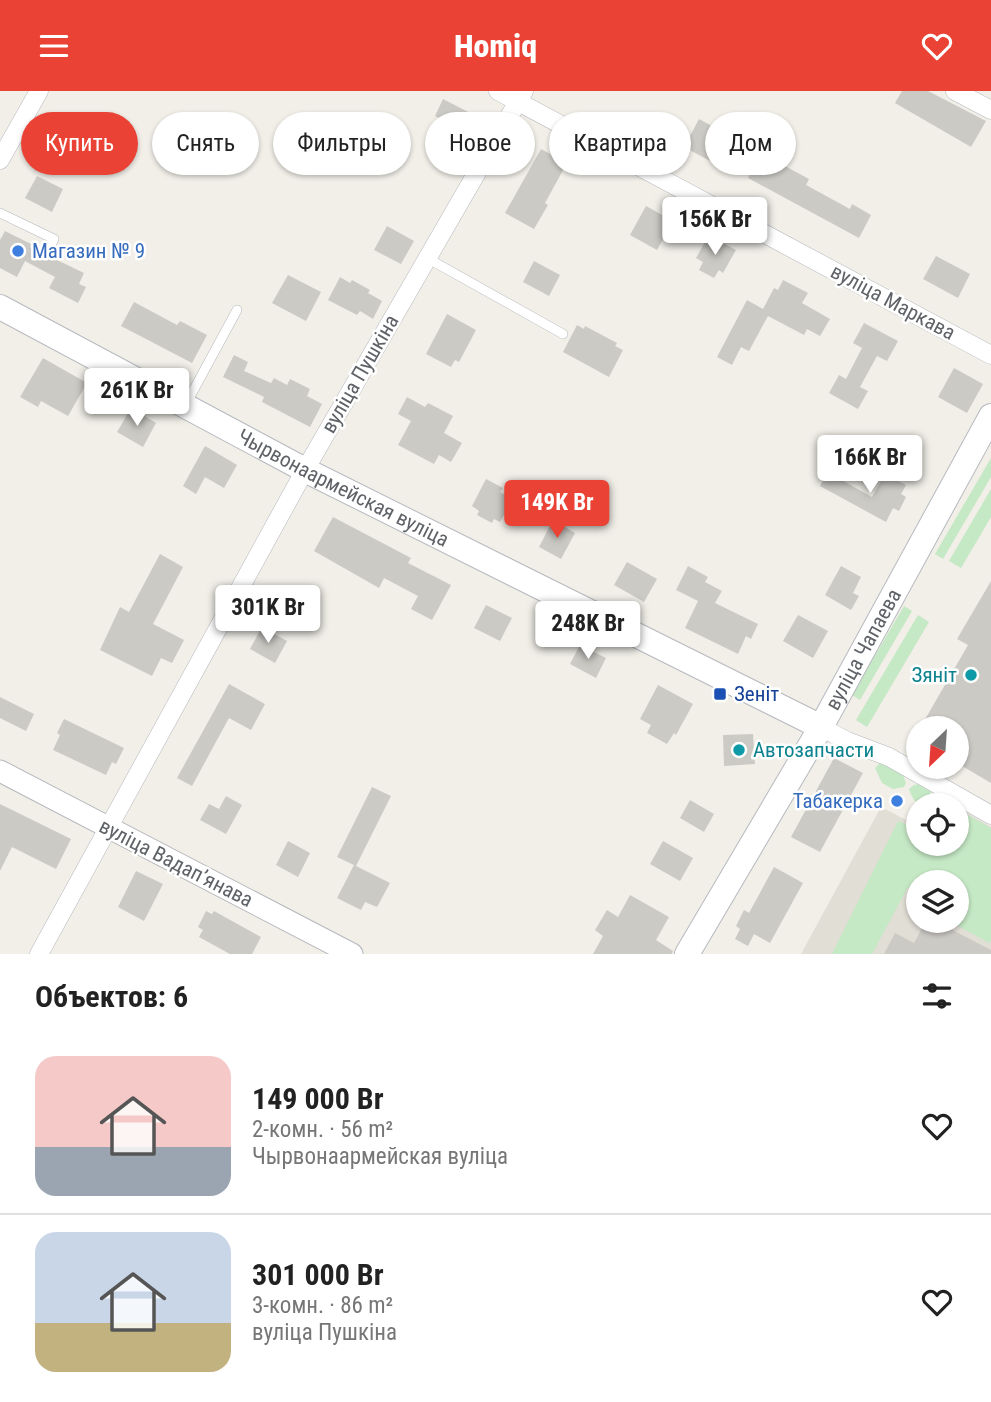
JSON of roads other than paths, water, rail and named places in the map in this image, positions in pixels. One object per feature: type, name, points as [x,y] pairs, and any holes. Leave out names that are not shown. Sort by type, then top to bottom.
[{"type":"main road","name":"Чырвонаармейская вуліца","points":[[0,307],[304,470],[821,727]]},
{"type":"main road","name":"вуліца Чапаева","points":[[687,954],[821,727],[991,416]]},
{"type":"street","points":[[0,160],[39,91]]},
{"type":"street","name":"вуліца Маркава","points":[[498,91],[521,96],[991,355]]},
{"type":"street","points":[[955,91],[991,110]]},
{"type":"street","name":"вуліца Пушкіна","points":[[39,954],[304,470],[521,96]]},
{"type":"street","name":"Чырвонаармейская вуліца","points":[[821,727],[847,741],[889,757],[991,815]]},
{"type":"street","name":"вуліца Вадапʼянава","points":[[0,771],[352,954]]},
{"type":"lane","points":[[0,213],[54,239],[48,249]]},
{"type":"lane","points":[[427,258],[563,334]]},
{"type":"lane","points":[[185,406],[237,310]]},
{"type":"place","name":"Магазин № 9","points":[[18,251]]},
{"type":"place","name":"Зяніт","points":[[971,675]]},
{"type":"place","name":"Зеніт","points":[[720,694]]},
{"type":"place","name":"Автозапчасти","points":[[739,750]]},
{"type":"place","name":"Табакерка","points":[[897,801]]}]
